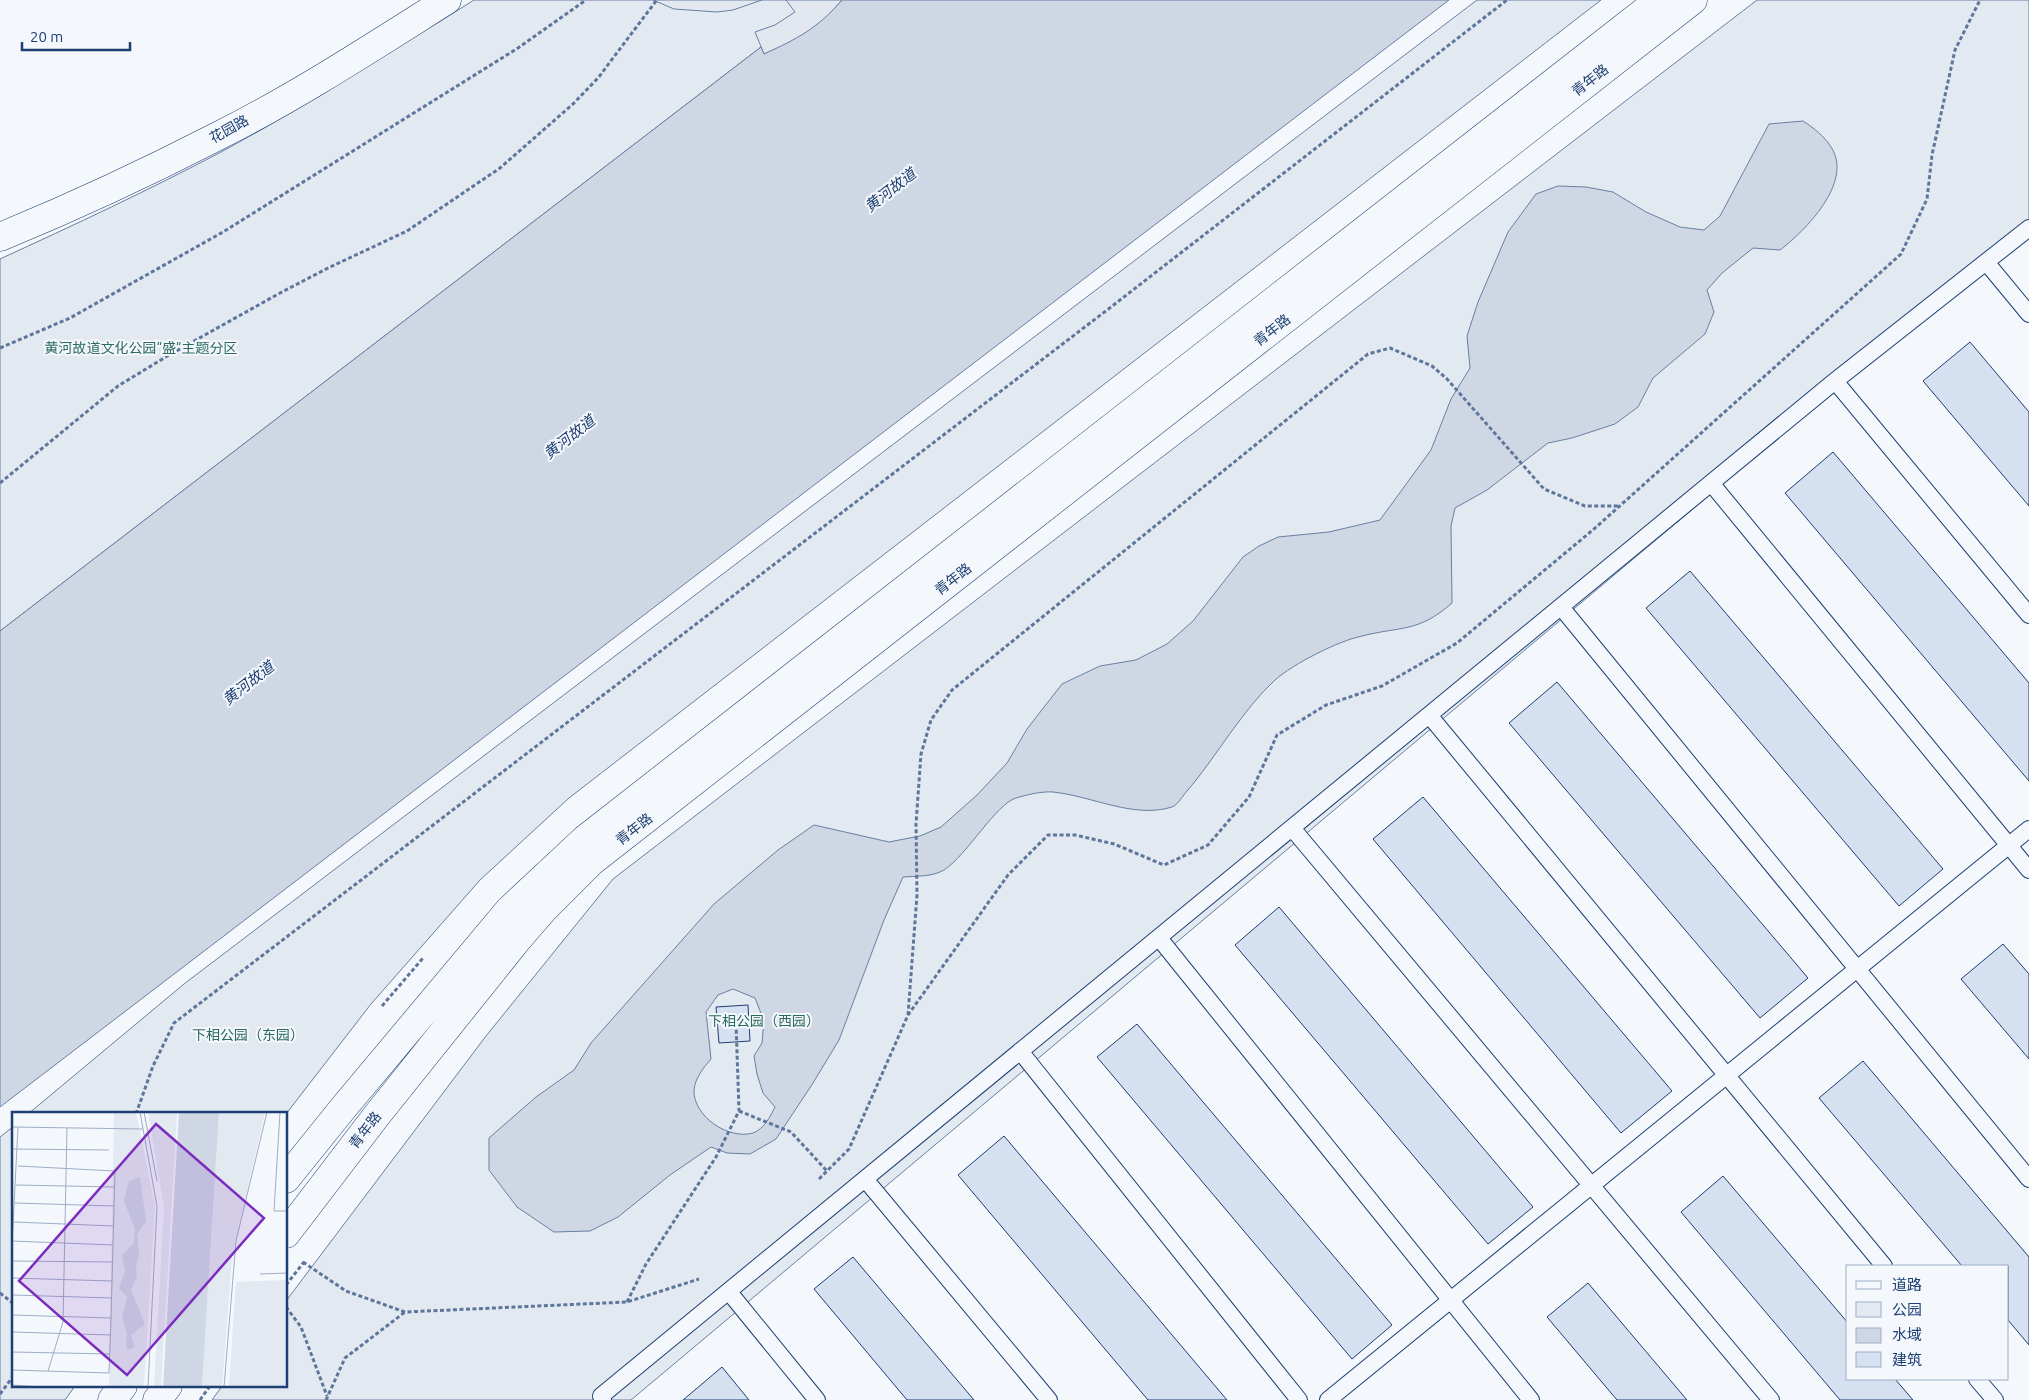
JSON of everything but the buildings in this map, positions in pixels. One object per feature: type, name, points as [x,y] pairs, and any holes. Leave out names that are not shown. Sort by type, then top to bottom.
[{"type":"street","name":"花园路","points":[[0,237],[40,221],[217,137],[352,60],[447,0]]},
{"type":"street","name":"青年路","points":[[288,1177],[509,910],[585,838],[1659,0]]},
{"type":"street","name":"青年路","points":[[288,1231],[486,977],[544,909],[591,862],[1693,0]]},
{"type":"street","points":[[112,1400],[121,1388]]},
{"type":"street","points":[[157,1400],[166,1388]]},
{"type":"lane","points":[[603,1400],[601,1396],[1835,381],[2029,228]]},
{"type":"lane","points":[[1986,262],[2029,314]]},
{"type":"lane","points":[[1835,381],[2029,615]]},
{"type":"lane","points":[[1711,483],[2029,870]]},
{"type":"lane","points":[[1561,607],[2029,1179]]},
{"type":"lane","points":[[1429,716],[1883,1265]]},
{"type":"lane","points":[[1292,828],[1771,1400]]},
{"type":"lane","points":[[1328,1400],[2029,829]]},
{"type":"lane","points":[[1159,938],[1532,1400]]},
{"type":"lane","points":[[1020,1052],[1299,1400]]},
{"type":"lane","points":[[865,1179],[1049,1400]]},
{"type":"lane","points":[[729,1292],[818,1400]]},
{"type":"lane","points":[[1978,1380],[1995,1400]]},
{"type":"path","points":[[0,348],[39,332],[86,309],[223,232],[518,48],[586,0]]},
{"type":"path","points":[[137,1112],[154,1066],[174,1023],[1103,313],[1507,0]]},
{"type":"path","points":[[814,1184],[849,1149],[908,1015],[1008,875],[1048,835],[1075,835],[1114,844],[1164,864],[1208,845],[1249,797],[1277,735],[1326,705],[1382,686],[1457,643],[1619,506],[1901,254],[1927,199],[1932,155],[1955,50],[1980,0]]},
{"type":"path","points":[[0,483],[118,386],[280,293],[407,231],[500,168],[574,104],[598,78],[656,1]]},
{"type":"path","points":[[908,1015],[917,895],[916,824],[921,754],[931,720],[952,690],[1368,354],[1390,348],[1432,366],[1447,379],[1544,489],[1585,506],[1619,506]]},
{"type":"path","points":[[627,1302],[646,1264],[716,1157],[739,1111],[736,1022]]},
{"type":"path","points":[[739,1111],[756,1116],[791,1132],[827,1171]]},
{"type":"path","points":[[304,1262],[346,1291],[405,1312],[627,1302],[706,1276]]},
{"type":"path","points":[[0,1293],[12,1302]]},
{"type":"path","points":[[288,1310],[302,1327],[326,1398]]},
{"type":"path","points":[[326,1398],[344,1358],[405,1312]]},
{"type":"path","points":[[0,1394],[12,1379]]},
{"type":"path","points":[[200,1400],[209,1388]]},
{"type":"green space","name":"黄河故道文化公园“盛”主题分区","points":[[474,0],[842,0],[761,47],[0,631],[0,259],[167,180],[221,152],[317,97]]},
{"type":"green space","name":"下相公园（东园）","points":[[1477,0],[1601,0],[569,798],[480,880],[371,1004],[288,1112],[30,1112],[184,984]]},
{"type":"green space","name":"下相公园（西园）","points":[[1757,0],[2029,0],[2029,227],[631,1400],[212,1400],[221,1388],[288,1388],[288,1298],[486,1036],[613,879]]},
{"type":"green space","points":[[12,1128],[12,1388],[74,1388],[65,1400],[0,1400],[0,1137]]},
{"type":"shaded area","points":[[653,0],[762,0],[733,10],[717,12],[674,9]]},
{"type":"shaded area","points":[[786,0],[842,0],[827,17],[800,38],[764,54],[755,32],[775,25],[795,12]]},
{"type":"water","name":"黄河故道","points":[[842,0],[1449,0],[0,1107],[0,631],[761,47],[764,54],[797,38],[824,18]]},
{"type":"water","points":[[1803,121],[1825,139],[1831,147],[1836,161],[1836,175],[1832,190],[1824,205],[1802,231],[1780,250],[1753,248],[1722,273],[1707,290],[1714,312],[1705,334],[1653,378],[1638,407],[1615,424],[1572,438],[1548,443],[1487,490],[1455,508],[1451,526],[1452,603],[1440,613],[1419,624],[1362,636],[1341,643],[1304,660],[1283,674],[1252,705],[1198,777],[1172,807],[1158,810],[1128,809],[1053,792],[1016,798],[1008,802],[990,819],[953,863],[944,870],[929,875],[903,877],[884,920],[839,1040],[776,1139],[750,1154],[727,1153],[711,1147],[670,1175],[618,1217],[590,1231],[554,1232],[517,1207],[489,1170],[489,1138],[536,1097],[574,1070],[591,1043],[714,904],[778,850],[814,825],[889,842],[920,836],[941,827],[977,795],[1007,763],[1027,729],[1062,684],[1100,666],[1136,660],[1167,644],[1193,621],[1243,557],[1259,546],[1278,537],[1329,532],[1380,520],[1431,450],[1451,399],[1470,368],[1467,336],[1478,302],[1508,232],[1536,194],[1558,186],[1586,187],[1613,192],[1646,212],[1680,227],[1704,230],[1720,216],[1769,124]],"holes":[[[733,989],[755,998],[764,1021],[762,1043],[754,1056],[757,1074],[763,1093],[775,1107],[769,1119],[757,1131],[743,1134],[733,1133],[714,1124],[699,1109],[695,1100],[694,1090],[698,1077],[711,1059],[706,1012],[718,995]]]}]
